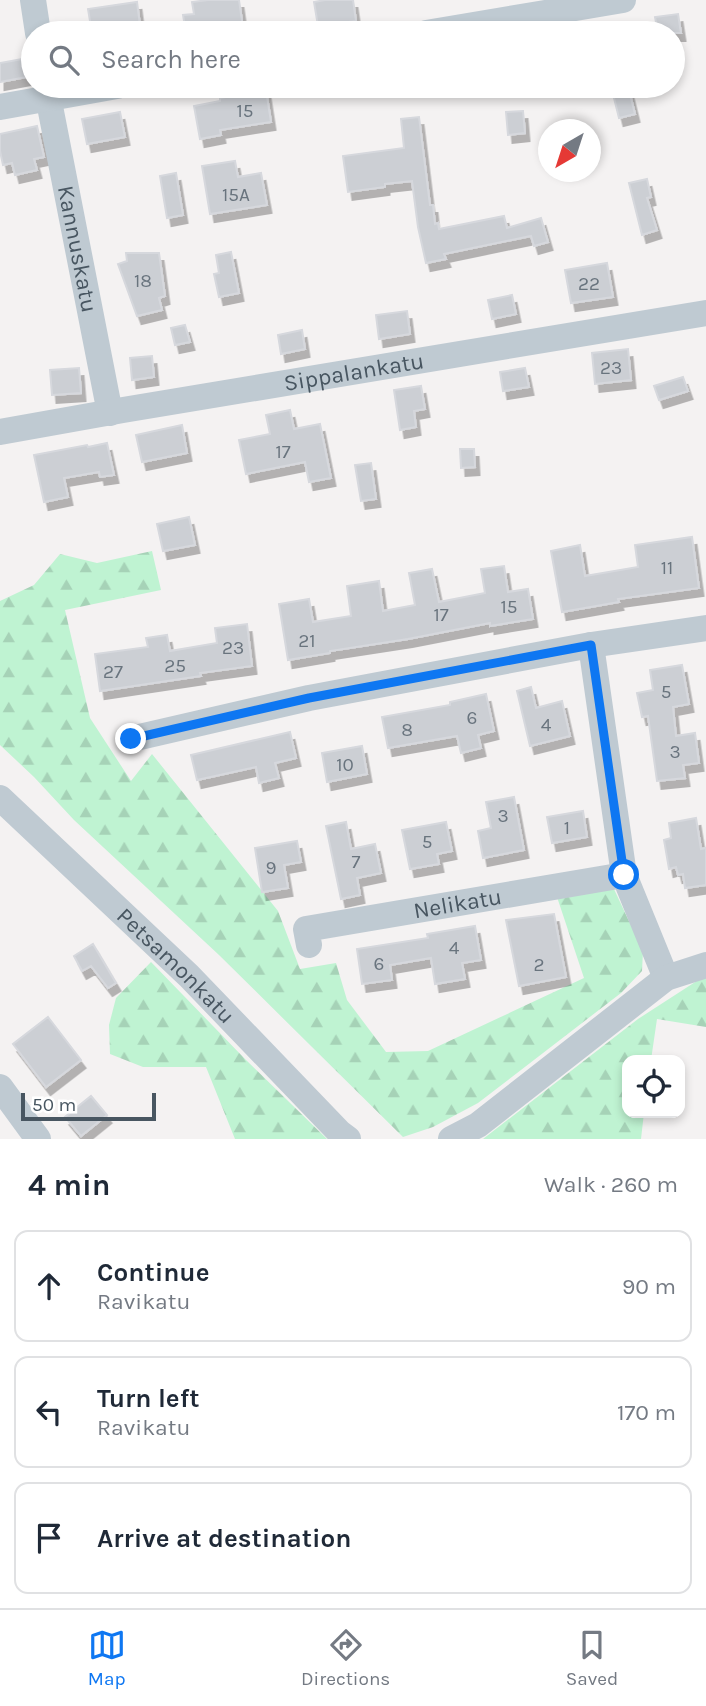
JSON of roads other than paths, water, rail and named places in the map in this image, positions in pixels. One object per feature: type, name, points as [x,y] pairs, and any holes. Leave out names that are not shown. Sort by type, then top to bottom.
[{"type":"street","points":[[33,0],[36,21]]},
{"type":"street","points":[[498,21],[623,0]]},
{"type":"street","points":[[0,107],[28,98]]},
{"type":"street","name":"Kannuskatu","points":[[48,98],[110,413]]},
{"type":"street","name":"Sippalankatu","points":[[0,432],[706,313]]},
{"type":"street","points":[[131,739],[309,698],[591,645],[706,628]]},
{"type":"street","points":[[591,645],[624,875],[666,978]]},
{"type":"street","name":"Petsamonkatu","points":[[0,797],[189,975],[348,1139]]},
{"type":"street","name":"Nelikatu","points":[[309,945],[306,929],[624,875]]},
{"type":"street","points":[[451,1139],[478,1125],[666,978],[706,965]]},
{"type":"street","points":[[0,1087],[38,1139]]}]
